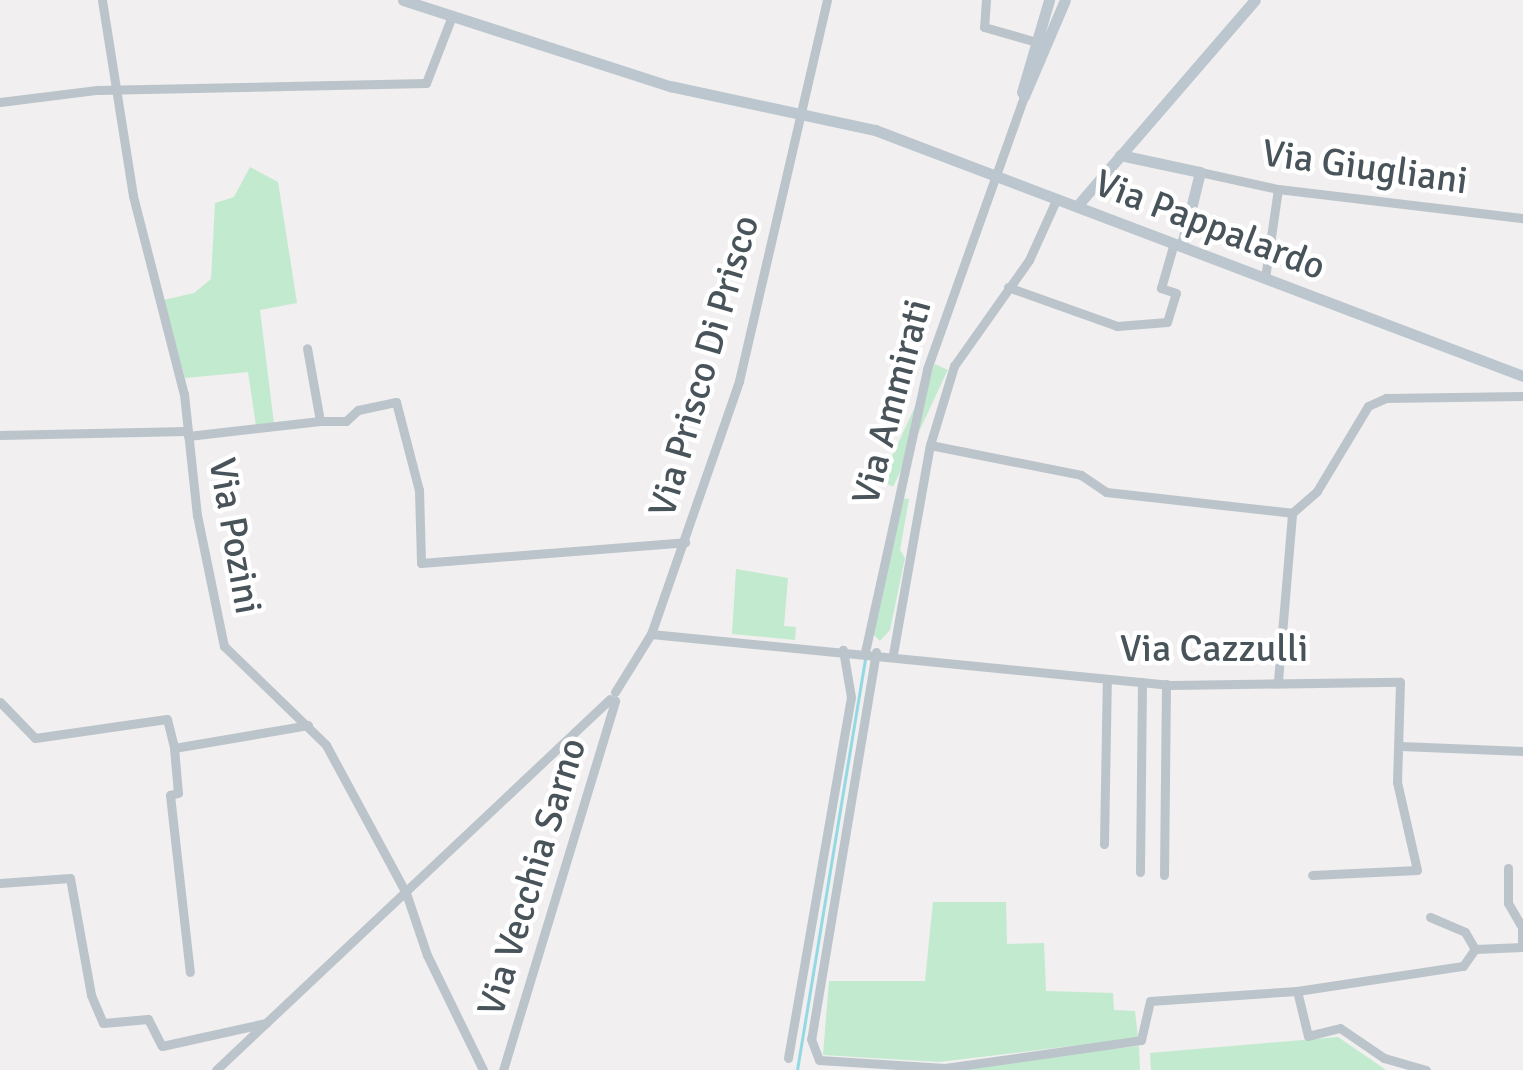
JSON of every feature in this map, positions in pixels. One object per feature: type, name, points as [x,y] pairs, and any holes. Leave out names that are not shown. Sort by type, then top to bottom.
[{"type":"main road","name":"Via Pappalardo","points":[[403,0],[428,4],[452,16],[670,86],[803,111],[875,130],[1523,376]]},
{"type":"main road","points":[[1024,96],[1032,41],[1049,0]]},
{"type":"main road","points":[[1024,96],[1065,0]]},
{"type":"main road","points":[[1076,206],[1255,0]]},
{"type":"main road","name":"Via Giugliani","points":[[1120,155],[1200,172]]},
{"type":"main road","points":[[1178,244],[1200,172]]},
{"type":"street","name":"Via Pozini","points":[[102,0],[114,90],[188,434],[213,613],[224,646],[244,671],[326,745],[406,893],[427,955],[483,1070]]},
{"type":"street","name":"Via Prisco Di Prisco","points":[[613,698],[651,634],[739,381],[827,0]]},
{"type":"street","points":[[986,0],[984,27],[1032,41]]},
{"type":"street","points":[[0,102],[114,90],[426,83],[452,16]]},
{"type":"street","name":"Via Ammirati","points":[[1024,96],[993,172],[931,356],[896,494],[812,1052],[829,1063],[945,1068],[1141,1040],[1150,1001],[1297,991]]},
{"type":"street","name":"Via Giugliani","points":[[1200,172],[1278,189],[1523,218]]},
{"type":"street","points":[[1265,278],[1278,189]]},
{"type":"street","name":"Via Ammirati","points":[[894,654],[930,445],[954,366],[1030,260],[1058,198]]},
{"type":"street","points":[[1008,287],[1117,326],[1167,322],[1176,293],[1161,288],[1178,244]]},
{"type":"street","points":[[0,435],[188,434],[320,421],[307,348]]},
{"type":"street","points":[[931,356],[954,366]]},
{"type":"street","points":[[1278,681],[1292,513],[1317,492],[1368,406],[1386,398],[1523,396]]},
{"type":"street","name":"Via Prisco Di Prisco","points":[[320,421],[346,421],[358,410],[396,402],[419,490],[421,563],[685,542]]},
{"type":"street","points":[[930,445],[1080,475],[1106,492],[1292,513]]},
{"type":"street","points":[[896,494],[921,497]]},
{"type":"street","name":"Via Cazzulli","points":[[651,634],[894,654],[1166,684],[1400,682],[1401,746]]},
{"type":"street","points":[[788,1058],[850,696],[844,650]]},
{"type":"street","points":[[1104,844],[1107,679]]},
{"type":"street","points":[[1140,872],[1142,682]]},
{"type":"street","points":[[1164,876],[1166,684]]},
{"type":"street","points":[[216,1070],[613,698]]},
{"type":"street","name":"Via Vecchia Sarno","points":[[503,1070],[613,698]]},
{"type":"street","points":[[0,702],[35,738],[168,719],[178,794],[170,795],[190,972]]},
{"type":"street","points":[[174,748],[308,725]]},
{"type":"street","points":[[1312,875],[1417,870],[1397,782],[1401,746],[1523,751]]},
{"type":"street","points":[[1475,949],[1522,947],[1522,927],[1508,903],[1508,868]]},
{"type":"street","points":[[0,883],[70,878],[91,994],[104,1024],[148,1019],[162,1046],[267,1023]]},
{"type":"street","points":[[1430,917],[1465,932],[1475,949]]},
{"type":"street","points":[[1426,1070],[1384,1058],[1340,1028],[1308,1036],[1297,991],[1462,966],[1475,949]]},
{"type":"green space","points":[[250,167],[278,182],[297,303],[260,310],[274,424],[256,426],[248,372],[185,378],[164,300],[194,293],[211,279],[215,203],[234,197]]},
{"type":"green space","points":[[935,364],[948,370],[893,487],[880,481]]},
{"type":"green space","points":[[899,498],[909,499],[900,550],[905,558],[890,630],[880,641],[873,634]]},
{"type":"green space","points":[[736,569],[788,578],[784,626],[796,627],[795,640],[732,634]]},
{"type":"green space","points":[[933,902],[1006,902],[1007,944],[1044,943],[1046,991],[1113,993],[1114,1010],[1135,1011],[1138,1038],[939,1062],[823,1055],[829,981],[925,981]]},
{"type":"green space","points":[[1338,1037],[1386,1070],[1151,1070],[1150,1053]]},
{"type":"green space","points":[[1139,1046],[1140,1070],[956,1070],[1021,1059]]},
{"type":"waterway","points":[[797,1070],[865,658]]}]
